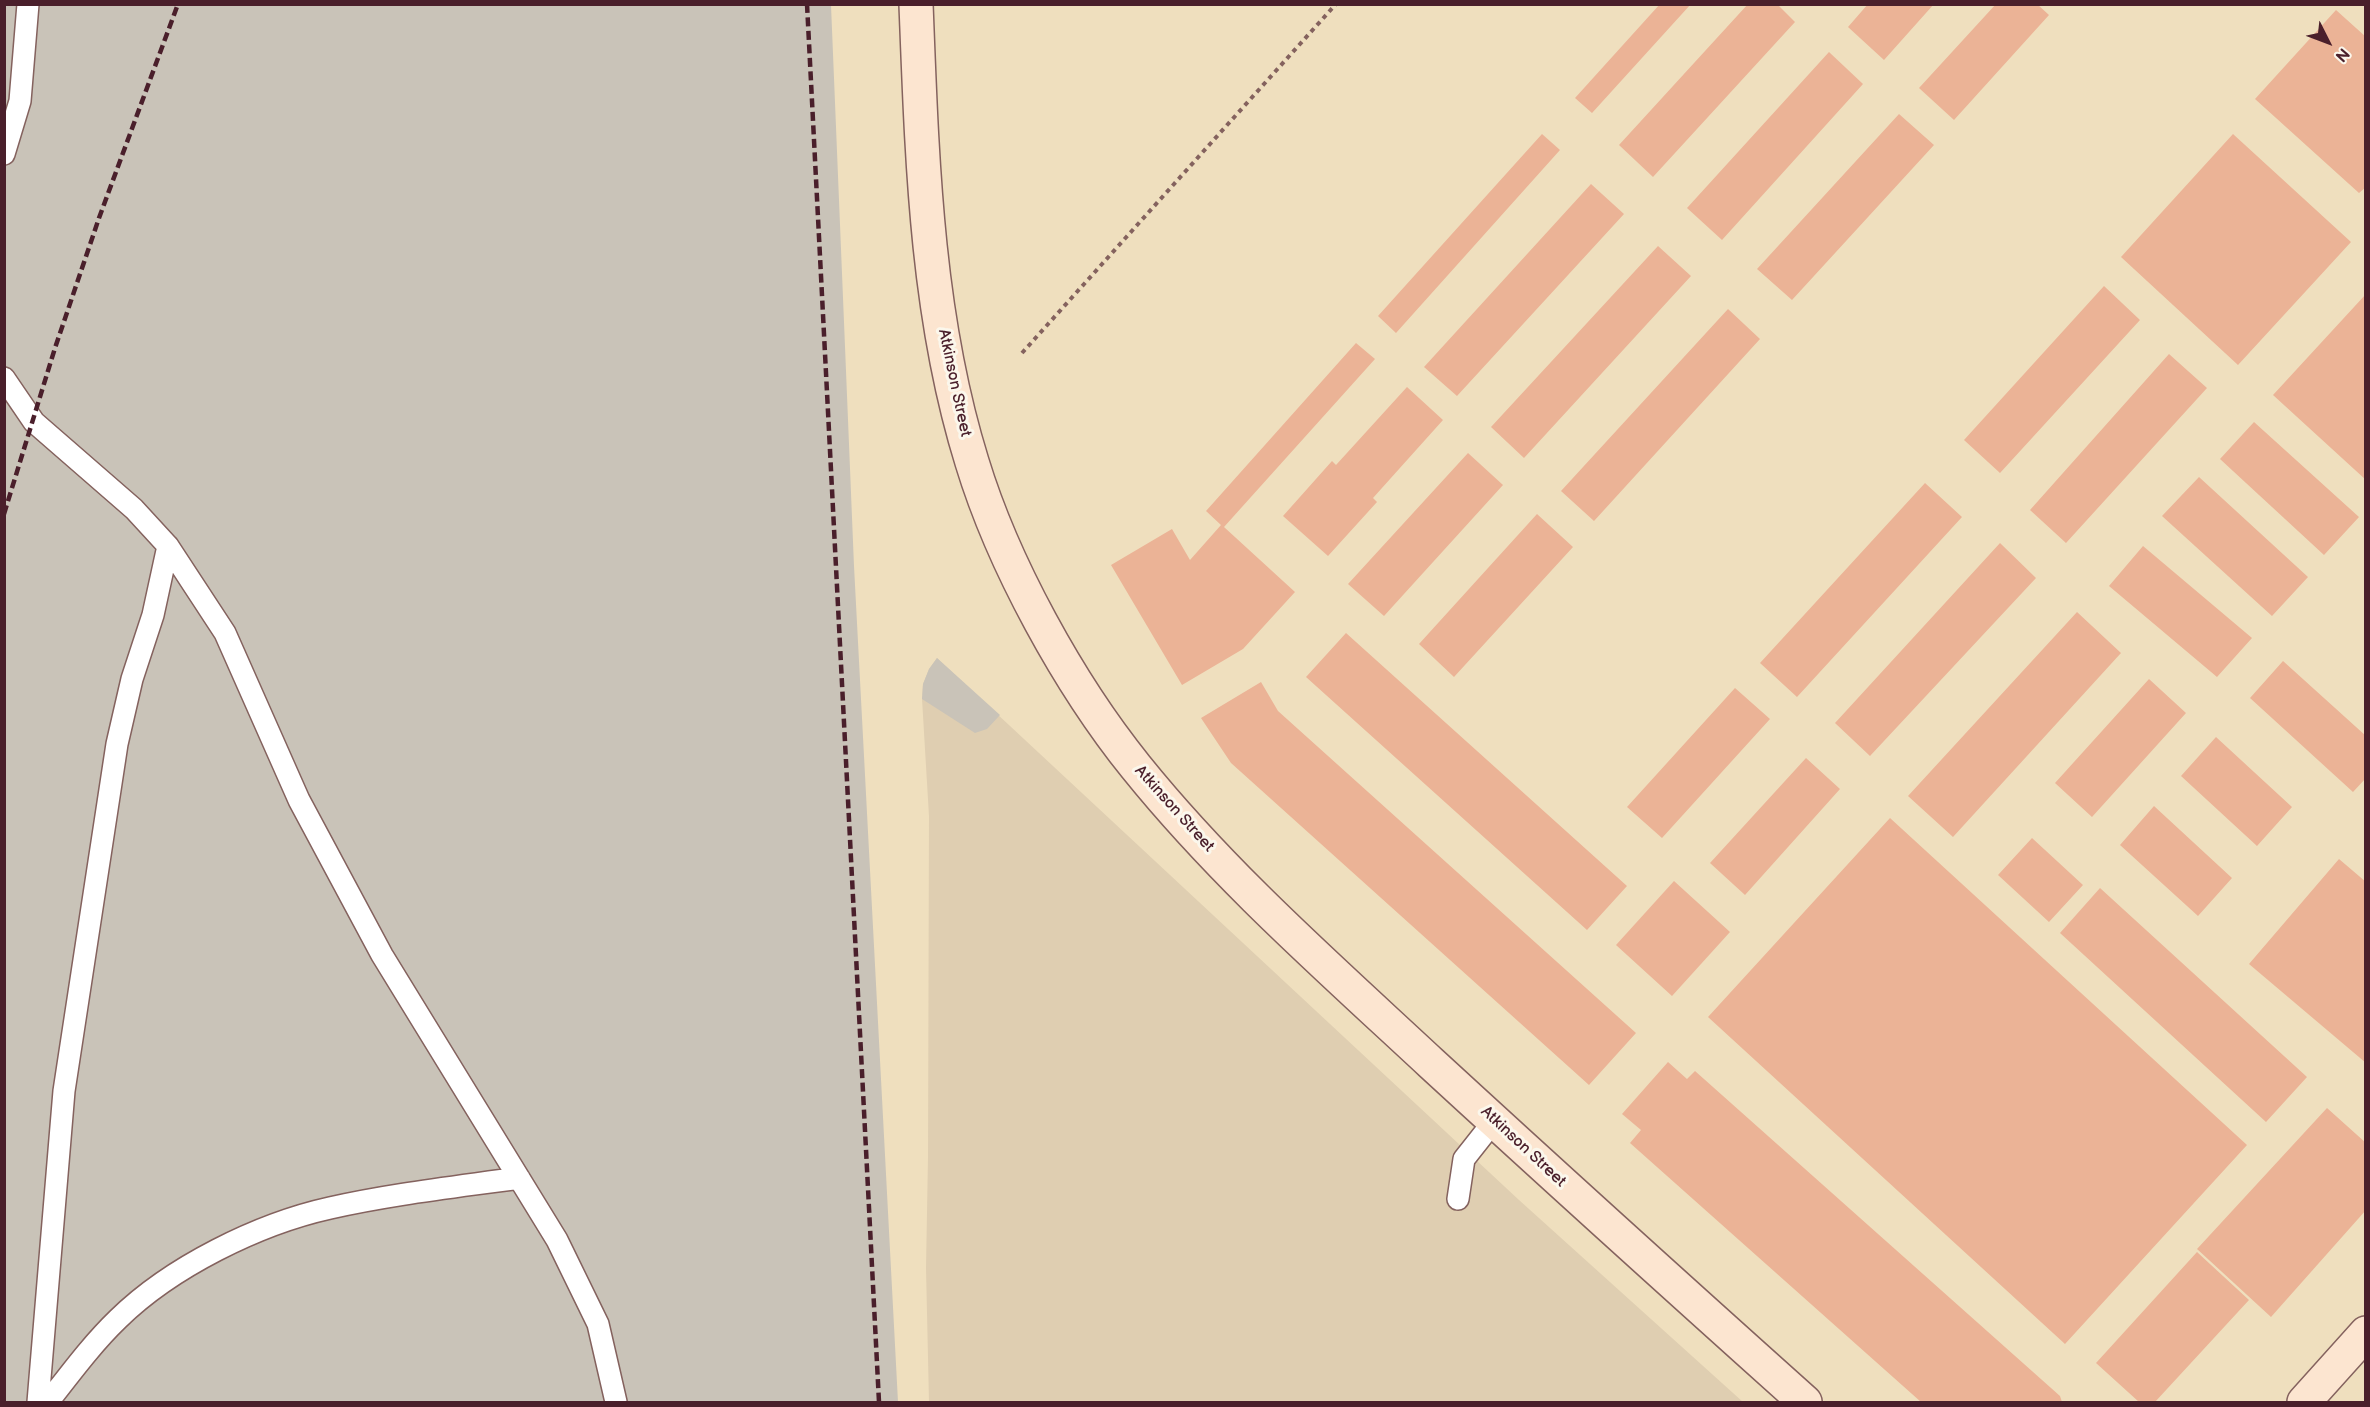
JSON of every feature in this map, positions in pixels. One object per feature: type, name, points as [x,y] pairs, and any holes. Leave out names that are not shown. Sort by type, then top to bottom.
[{"type":"main road","name":"Atkinson Street","points":[[916,4],[924,177],[933,271],[946,355],[972,462],[1003,546],[1043,625],[1087,699],[1134,764],[1185,825],[1305,945],[1494,1121],[1805,1402]]},
{"type":"main road","points":[[2304,1402],[2366,1333]]},
{"type":"lane","points":[[4,154],[20,100],[28,4]]},
{"type":"lane","points":[[4,378],[34,422],[134,509],[168,546],[225,633],[299,800],[382,955],[557,1240],[598,1324],[616,1402]]},
{"type":"lane","points":[[38,1402],[64,1091],[117,744],[132,679],[153,615],[168,546]]},
{"type":"lane","points":[[1458,1199],[1464,1159],[1494,1121]]},
{"type":"lane","points":[[48,1402],[91,1347],[120,1317],[158,1286],[197,1262],[240,1240],[282,1222],[328,1208],[519,1178]]},
{"type":"path","points":[[1022,353],[1336,4]]},
{"type":"shaded area","points":[[5,5],[831,5],[854,566],[898,1402],[5,1402]]},
{"type":"shaded area","points":[[937,658],[1519,1200],[1743,1402],[929,1402],[926,1268],[929,816],[922,699],[923,684],[929,669]]},
{"type":"shaded area","points":[[937,658],[1000,715],[987,729],[975,733],[922,699],[923,684],[929,669]]},
{"type":"building","points":[[1660,4],[1691,4],[1592,113],[1575,98]]},
{"type":"building","points":[[1748,4],[1777,4],[1795,22],[1653,177],[1619,145]]},
{"type":"building","points":[[1868,4],[1934,4],[1884,60],[1848,27]]},
{"type":"building","points":[[1996,4],[2037,4],[2049,15],[1954,120],[1919,88]]},
{"type":"building","points":[[2336,10],[2366,37],[2366,187],[2359,193],[2255,99]]},
{"type":"building","points":[[1829,52],[1863,84],[1722,240],[1687,208]]},
{"type":"building","points":[[1899,114],[1934,145],[1792,300],[1757,269]]},
{"type":"building","points":[[1542,134],[1560,150],[1396,333],[1378,316]]},
{"type":"building","points":[[2233,134],[2351,242],[2238,365],[2121,257]]},
{"type":"building","points":[[1591,184],[1624,214],[1457,396],[1424,367]]},
{"type":"building","points":[[1658,246],[1691,276],[1524,458],[1491,427]]},
{"type":"building","points":[[2104,286],[2140,320],[2000,473],[1964,440]]},
{"type":"building","points":[[2366,294],[2366,480],[2273,395]]},
{"type":"building","points":[[1728,309],[1760,339],[1594,521],[1561,491]]},
{"type":"building","points":[[1356,343],[1375,359],[1224,527],[1295,592],[1243,649],[1182,685],[1111,565],[1172,529],[1190,560],[1221,525],[1206,511]]},
{"type":"building","points":[[2169,354],[2207,388],[2066,543],[2030,510]]},
{"type":"building","points":[[1407,387],[1443,420],[1373,498],[1377,502],[1328,556],[1283,516],[1332,461],[1336,465]]},
{"type":"building","points":[[2254,422],[2359,517],[2324,555],[2220,459]]},
{"type":"building","points":[[1468,453],[1503,485],[1384,616],[1348,584]]},
{"type":"building","points":[[2199,477],[2308,577],[2272,616],[2162,516]]},
{"type":"building","points":[[1925,483],[1962,517],[1797,697],[1760,663]]},
{"type":"building","points":[[1537,514],[1573,547],[1454,677],[1419,644]]},
{"type":"building","points":[[2000,543],[2036,578],[1870,756],[1835,723]]},
{"type":"building","points":[[2143,546],[2252,638],[2217,677],[2109,586]]},
{"type":"building","points":[[2077,612],[2121,653],[1953,837],[1908,796]]},
{"type":"building","points":[[1346,633],[1627,886],[1587,930],[1306,677]]},
{"type":"building","points":[[2283,661],[2366,736],[2366,778],[2353,792],[2250,698]]},
{"type":"building","points":[[2149,679],[2186,713],[2092,817],[2055,783]]},
{"type":"building","points":[[1261,682],[1278,711],[1636,1033],[1589,1085],[1231,763],[1201,718]]},
{"type":"building","points":[[1735,688],[1770,719],[1662,838],[1627,807]]},
{"type":"building","points":[[2216,737],[2292,807],[2257,846],[2181,776]]},
{"type":"building","points":[[1806,758],[1840,789],[1745,895],[1710,863]]},
{"type":"building","points":[[2154,806],[2232,878],[2198,916],[2120,845]]},
{"type":"building","points":[[1890,818],[2247,1145],[2065,1344],[1708,1017]]},
{"type":"building","points":[[2032,838],[2083,885],[2049,922],[1998,875]]},
{"type":"building","points":[[2339,859],[2366,882],[2366,1063],[2249,964]]},
{"type":"building","points":[[1674,881],[1730,932],[1672,996],[1616,945]]},
{"type":"building","points":[[2100,888],[2307,1077],[2266,1122],[2060,933]]},
{"type":"building","points":[[1668,1062],[1687,1079],[1695,1071],[2060,1396],[2062,1402],[1921,1402],[1630,1143],[1641,1130],[1622,1114]]},
{"type":"building","points":[[2327,1108],[2366,1143],[2366,1210],[2271,1317],[2197,1249]]},
{"type":"building","points":[[2197,1252],[2249,1300],[2155,1402],[2139,1402],[2096,1363]]},
{"type":"railway","points":[[4,514],[55,348],[99,218],[178,4]]},
{"type":"railway","points":[[807,4],[879,1402]]}]
